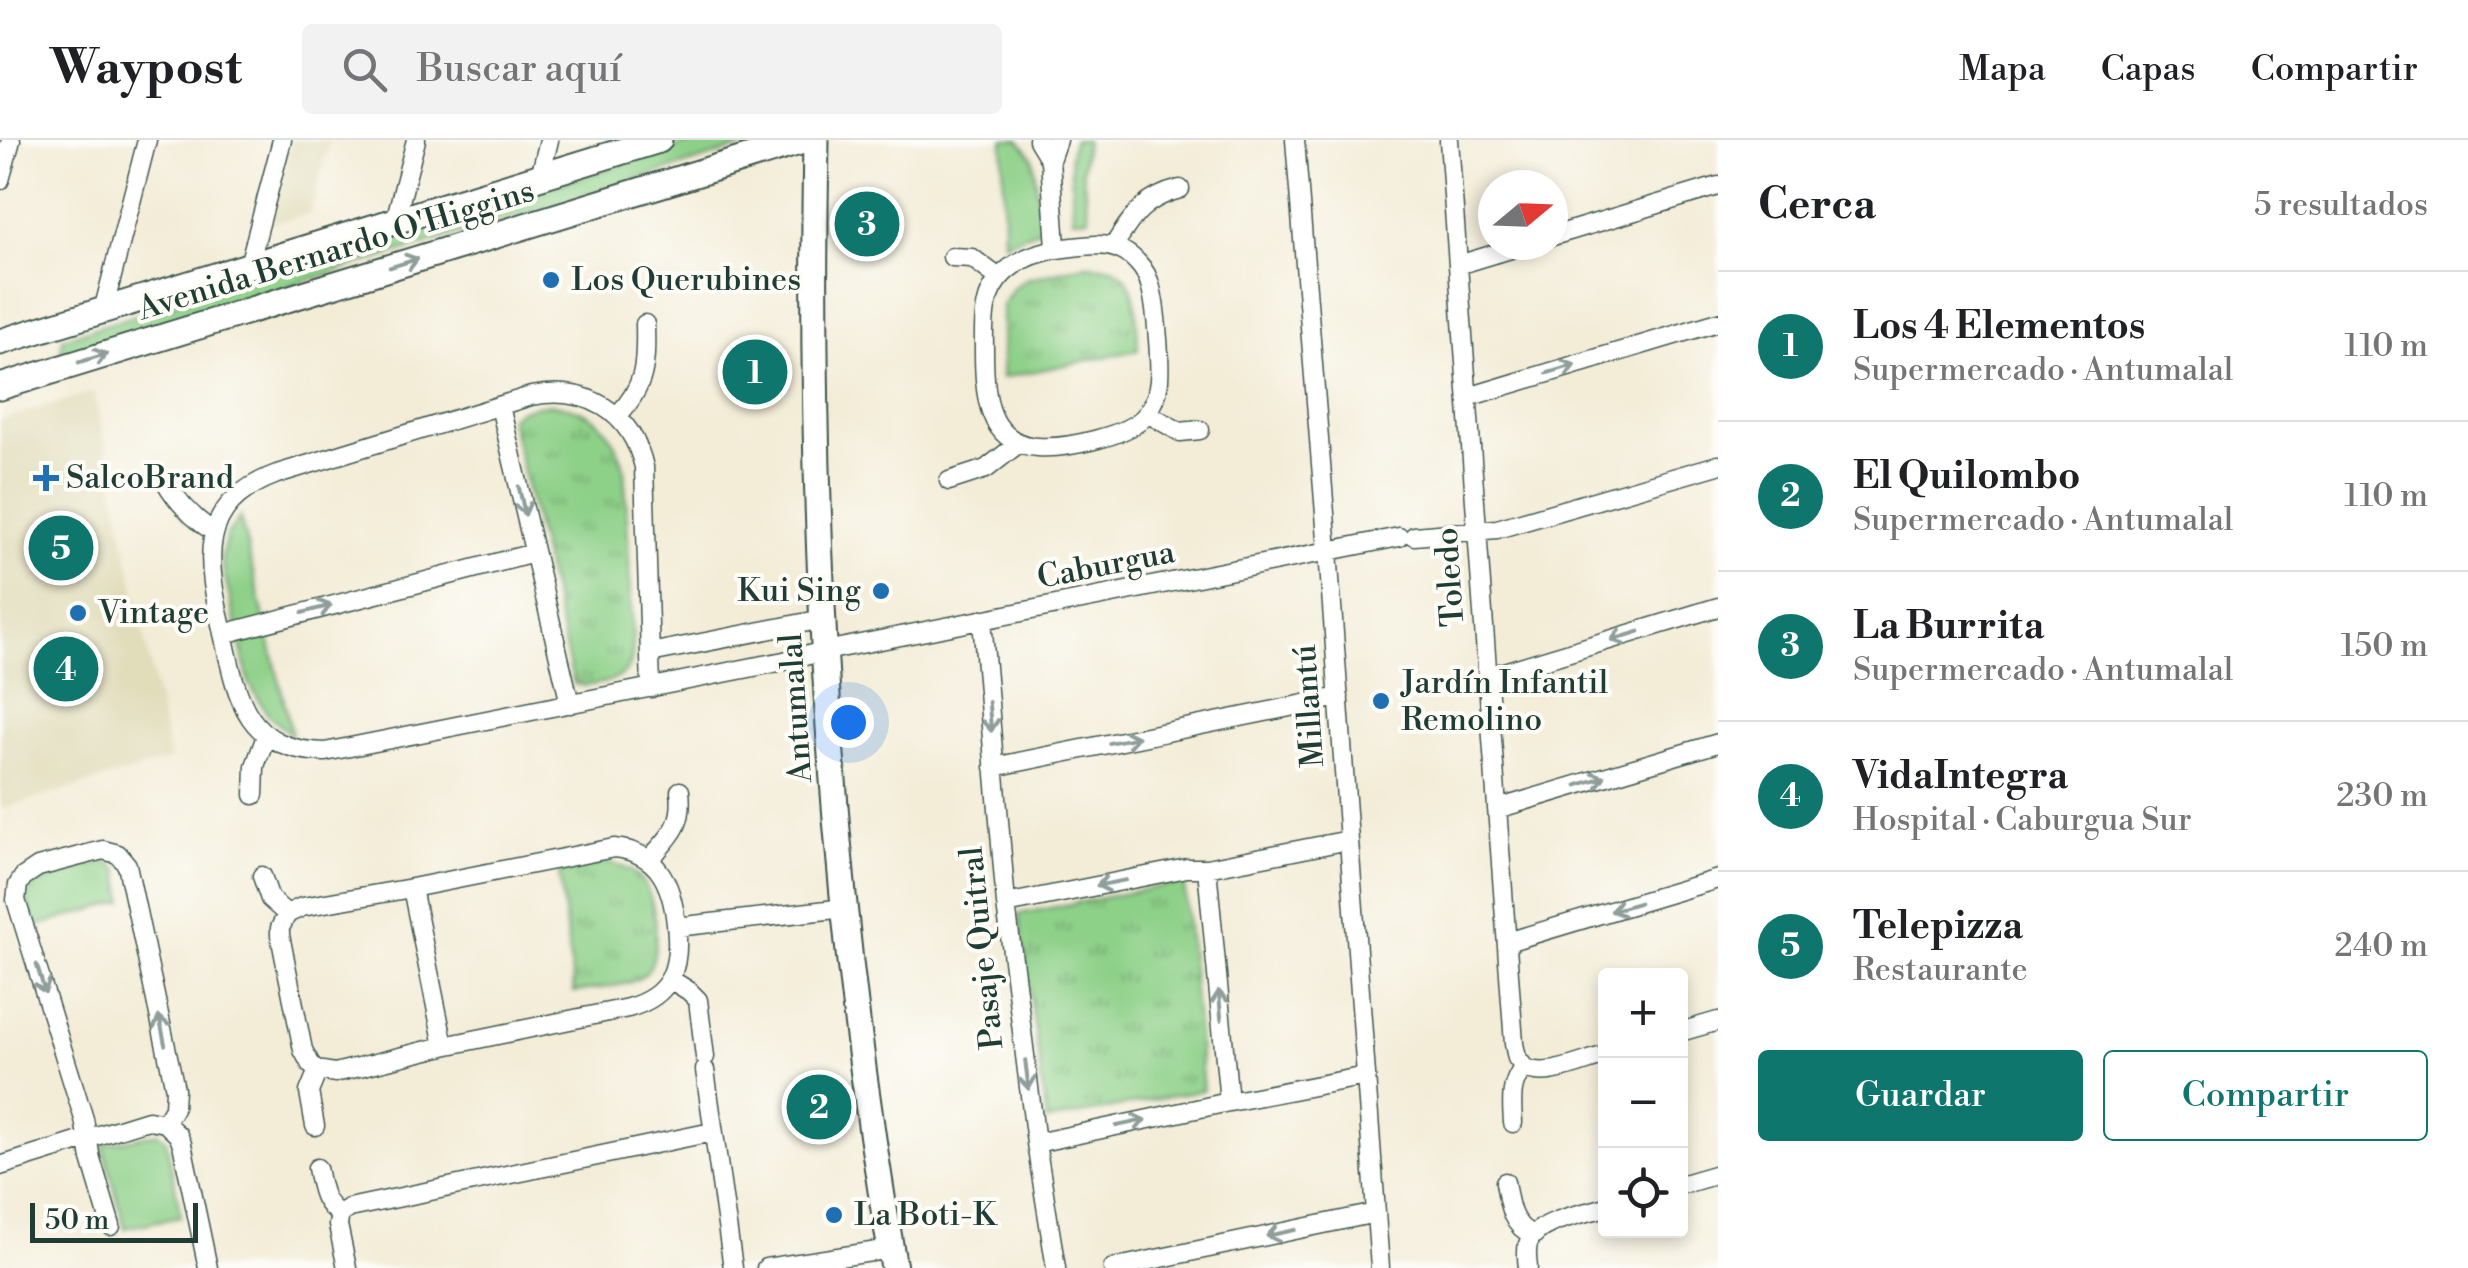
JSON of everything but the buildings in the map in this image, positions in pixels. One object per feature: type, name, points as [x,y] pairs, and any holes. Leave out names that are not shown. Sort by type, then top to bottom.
[{"type":"main road","name":"Avenida Bernardo O'Higgins","points":[[0,342],[659,140]]},
{"type":"main road","name":"Avenida Bernardo O'Higgins","points":[[0,387],[806,140]]},
{"type":"main road","name":"Antumalal","points":[[816,140],[815,384],[825,651],[845,908],[893,1258]]},
{"type":"main road","points":[[27,334],[40,352],[41,374]]},
{"type":"street","points":[[0,180],[11,140]]},
{"type":"street","points":[[102,311],[148,140]]},
{"type":"street","points":[[249,266],[282,140]]},
{"type":"street","points":[[395,221],[416,140]]},
{"type":"street","points":[[540,176],[550,140]]},
{"type":"street","points":[[1038,140],[1050,160]]},
{"type":"street","points":[[1056,248],[1050,160],[1058,140]]},
{"type":"street","name":"Millantú","points":[[1295,140],[1380,1268]]},
{"type":"street","name":"Toledo","points":[[1449,140],[1514,1044],[1524,1068],[1512,1088],[1513,1123]]},
{"type":"street","points":[[1568,231],[1718,186]]},
{"type":"street","points":[[1113,246],[1146,204],[1180,189]]},
{"type":"street","points":[[1113,246],[1136,260],[1151,286],[1159,372],[1155,400],[1148,413],[1133,426],[1114,435],[1042,448],[1019,443],[1004,433],[989,408],[984,385],[984,316],[992,289],[1000,278],[1020,262],[1056,248],[1113,246]]},
{"type":"street","points":[[952,257],[972,258],[1000,278]]},
{"type":"street","points":[[1458,265],[1478,259]]},
{"type":"street","points":[[1468,397],[1718,322]]},
{"type":"street","points":[[617,416],[642,381],[645,324]]},
{"type":"street","points":[[254,795],[255,766],[266,736],[238,698],[210,569],[214,532],[231,504],[265,479],[531,396],[559,392],[589,398],[617,416],[635,440],[644,467],[651,688]]},
{"type":"street","points":[[500,406],[570,704]]},
{"type":"street","points":[[1148,413],[1180,432],[1200,430]]},
{"type":"street","points":[[949,481],[986,470],[1019,443]]},
{"type":"street","name":"Caburgua","points":[[266,736],[293,748],[325,752],[1406,536],[1498,529],[1718,464]]},
{"type":"street","points":[[164,479],[190,515],[214,532]]},
{"type":"street","points":[[223,634],[534,553]]},
{"type":"street","points":[[1488,677],[1718,608]]},
{"type":"street","points":[[650,653],[823,618]]},
{"type":"street","name":"Pasaje Quitral","points":[[982,620],[1006,904],[1056,1268]]},
{"type":"street","points":[[994,766],[1339,697]]},
{"type":"street","points":[[1497,809],[1718,743]]},
{"type":"street","points":[[649,860],[678,826],[682,811],[680,790]]},
{"type":"street","points":[[1006,904],[1349,840]]},
{"type":"street","points":[[602,849],[624,849],[649,860],[670,891],[678,959],[670,979],[655,996],[638,1005],[335,1073],[318,1070],[302,1050],[280,935],[287,914],[302,906],[602,849]]},
{"type":"street","points":[[110,1226],[90,1159],[84,1119],[18,907],[18,885],[38,867],[103,850],[118,854],[127,865],[174,1089],[174,1108],[165,1123]]},
{"type":"street","points":[[1207,868],[1229,1102]]},
{"type":"street","points":[[262,876],[270,899],[287,914]]},
{"type":"street","points":[[1507,942],[1718,878]]},
{"type":"street","points":[[412,888],[444,1046]]},
{"type":"street","points":[[676,927],[845,908]]},
{"type":"street","points":[[670,979],[698,1000],[712,1132],[733,1268]]},
{"type":"street","points":[[1688,1030],[1718,1021]]},
{"type":"street","points":[[1524,1068],[1548,1072],[1598,1057]]},
{"type":"street","points":[[315,1126],[309,1092],[318,1070]]},
{"type":"street","points":[[1036,1144],[1366,1076]]},
{"type":"street","points":[[0,1166],[149,1120],[165,1123],[182,1144],[208,1268]]},
{"type":"street","points":[[347,1268],[338,1225],[340,1214],[348,1208],[712,1132]]},
{"type":"street","points":[[316,1168],[324,1198],[340,1214]]},
{"type":"street","points":[[1688,1183],[1718,1174]]},
{"type":"street","points":[[1505,1182],[1514,1219],[1533,1235]]},
{"type":"street","points":[[1528,1268],[1527,1250],[1533,1235],[1543,1226],[1598,1209]]},
{"type":"street","points":[[1113,1268],[1376,1213]]},
{"type":"street","points":[[766,1268],[893,1258]]},
{"type":"shaded area","points":[[292,140],[330,140],[310,213],[270,224]]},
{"type":"shaded area","points":[[94,392],[170,760],[0,809],[0,420]]},
{"type":"green space","points":[[699,140],[766,140],[60,356],[63,338]]},
{"type":"green space","points":[[1003,140],[1019,140],[1033,158],[1041,229],[1004,243]]},
{"type":"green space","points":[[1073,140],[1086,140],[1082,169],[1089,218],[1073,218]]},
{"type":"green space","points":[[1084,265],[1115,269],[1129,284],[1135,305],[1138,350],[1002,378],[1002,306],[1014,287],[1026,279]]},
{"type":"green space","points":[[554,404],[580,411],[600,424],[614,442],[624,467],[632,658],[620,676],[596,684],[574,684],[510,418],[524,409]]},
{"type":"green space","points":[[240,517],[292,735],[268,715],[249,683],[221,559],[227,535]]},
{"type":"green space","points":[[109,861],[119,871],[124,901],[36,926],[25,896],[38,882]]},
{"type":"green space","points":[[604,863],[628,869],[646,887],[656,927],[654,955],[638,979],[574,992],[559,873]]},
{"type":"green space","points":[[1184,882],[1203,1090],[1047,1121],[1019,914]]},
{"type":"green space","points":[[157,1133],[166,1140],[181,1216],[125,1228],[103,1145]]},
{"type":"place","name":"La Burrita","points":[[867,224]]},
{"type":"place","name":"Los Querubines","points":[[551,280]]},
{"type":"place","name":"Los 4 Elementos","points":[[755,372]]},
{"type":"place","name":"SalcoBrand","points":[[46,478]]},
{"type":"place","name":"Telepizza","points":[[61,548]]},
{"type":"place","name":"Kui Sing","points":[[881,591]]},
{"type":"place","name":"Vintage","points":[[78,613]]},
{"type":"place","name":"VidaIntegra","points":[[66,669]]},
{"type":"place","name":"Jardín Infantil Remolino","points":[[1381,701]]},
{"type":"place","name":"El Quilombo","points":[[819,1107]]},
{"type":"place","name":"La Boti-K","points":[[834,1215]]}]
